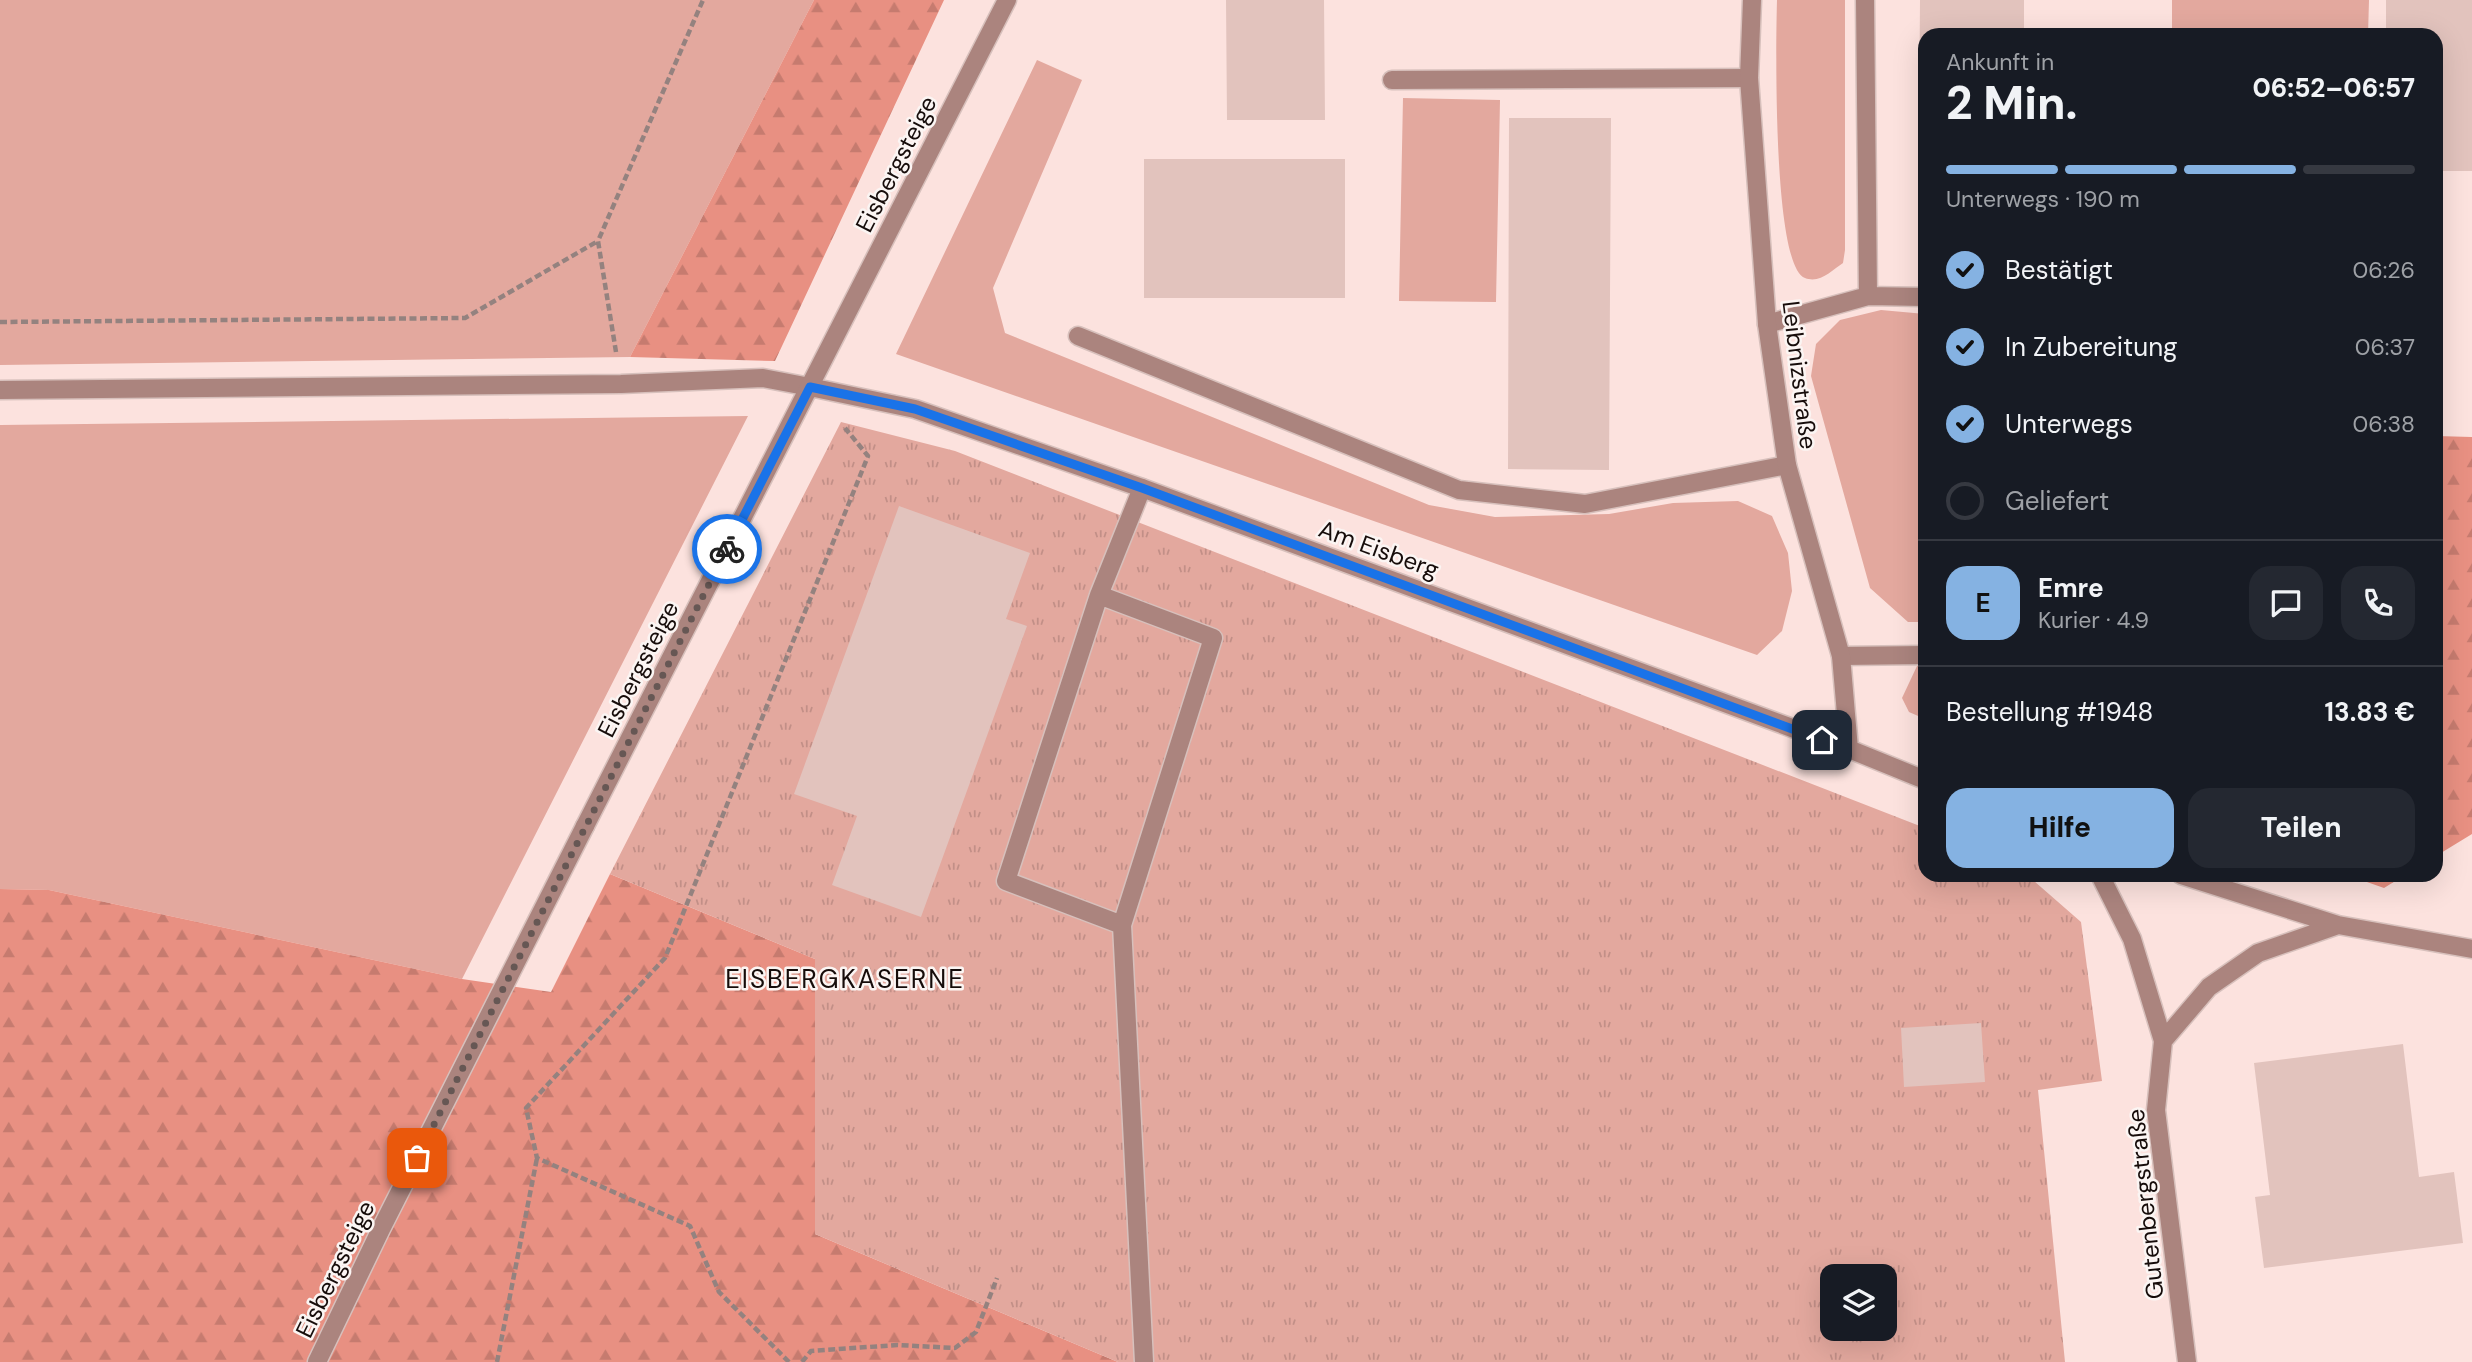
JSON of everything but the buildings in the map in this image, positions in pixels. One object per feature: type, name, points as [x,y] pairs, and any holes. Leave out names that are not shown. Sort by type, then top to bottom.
[{"type":"street","name":"Eisbergsteige","points":[[317,1362],[387,1217],[585,826],[1007,0]]},
{"type":"street","name":"Leibnizstraße","points":[[1752,0],[1749,78],[1767,324],[1787,465],[1841,656],[1849,749]]},
{"type":"street","points":[[1865,0],[1868,296]]},
{"type":"street","points":[[1392,80],[1749,78]]},
{"type":"street","points":[[1767,324],[1868,296],[1918,297]]},
{"type":"street","points":[[1078,336],[1459,490],[1585,504],[1787,465]]},
{"type":"street","name":"Am Eisberg","points":[[0,390],[621,384],[763,378],[810,387],[915,409],[1142,488],[1849,749],[1918,777]]},
{"type":"street","points":[[1122,925],[1006,880],[1099,595],[1142,488]]},
{"type":"street","points":[[1099,595],[1213,638],[1122,925],[1144,1362]]},
{"type":"street","points":[[1841,656],[1918,655]]},
{"type":"street","name":"Gutenbergstraße","points":[[2104,882],[2132,939],[2163,1041],[2157,1110],[2187,1362]]},
{"type":"street","points":[[2203,882],[2338,925],[2472,949]]},
{"type":"street","points":[[2163,1041],[2209,987],[2258,953],[2338,925]]},
{"type":"path","points":[[621,384],[598,241],[703,0]]},
{"type":"path","points":[[0,322],[465,318],[598,241]]},
{"type":"path","points":[[497,1362],[537,1158],[526,1108],[665,958],[868,456],[810,387]]},
{"type":"path","points":[[537,1158],[690,1226],[719,1292],[789,1362]]},
{"type":"path","points":[[802,1362],[811,1351],[897,1345],[954,1348],[976,1332],[997,1278]]},
{"type":"green space","points":[[0,0],[814,0],[630,357],[0,365]]},
{"type":"green space","points":[[814,0],[944,0],[775,361],[630,357]]},
{"type":"green space","points":[[1777,0],[1845,0],[1845,250],[1843,263],[1816,279],[1805,278],[1794,264],[1781,195],[1776,58]]},
{"type":"green space","points":[[2172,0],[2369,0],[2368,28],[2172,28]]},
{"type":"green space","points":[[1037,60],[1082,80],[993,288],[1005,333],[1429,505],[1495,517],[1609,514],[1673,503],[1738,501],[1772,516],[1788,553],[1792,591],[1782,631],[1757,655],[896,354]]},
{"type":"green space","points":[[1403,98],[1500,100],[1496,302],[1399,301]]},
{"type":"green space","points":[[1881,310],[1918,313],[1918,622],[1908,622],[1870,588],[1811,376],[1816,344],[1840,320]]},
{"type":"green space","points":[[748,416],[462,979],[49,890],[0,889],[0,425]]},
{"type":"green space","points":[[841,422],[955,451],[1918,825],[1918,882],[2035,882],[2081,922],[2102,1081],[2038,1090],[2065,1362],[1118,1362],[815,1234],[815,959],[610,874]]},
{"type":"green space","points":[[2443,436],[2472,437],[2472,834],[2443,852]]},
{"type":"green space","points":[[1918,666],[1918,716],[1909,712],[1902,698]]},
{"type":"green space","points":[[610,874],[815,959],[815,1234],[1118,1362],[0,1362],[0,889],[49,890],[462,979],[551,992]]},
{"type":"green space","points":[[2367,882],[2394,882],[2384,888]]},
{"type":"way so far","points":[[417,1158],[727,549]]},
{"type":"district","name":"EISBERGKASERNE","points":[[845,979]]},
{"type":"route","points":[[727,549],[810,387],[915,409],[1142,488],[1822,740]]}]
